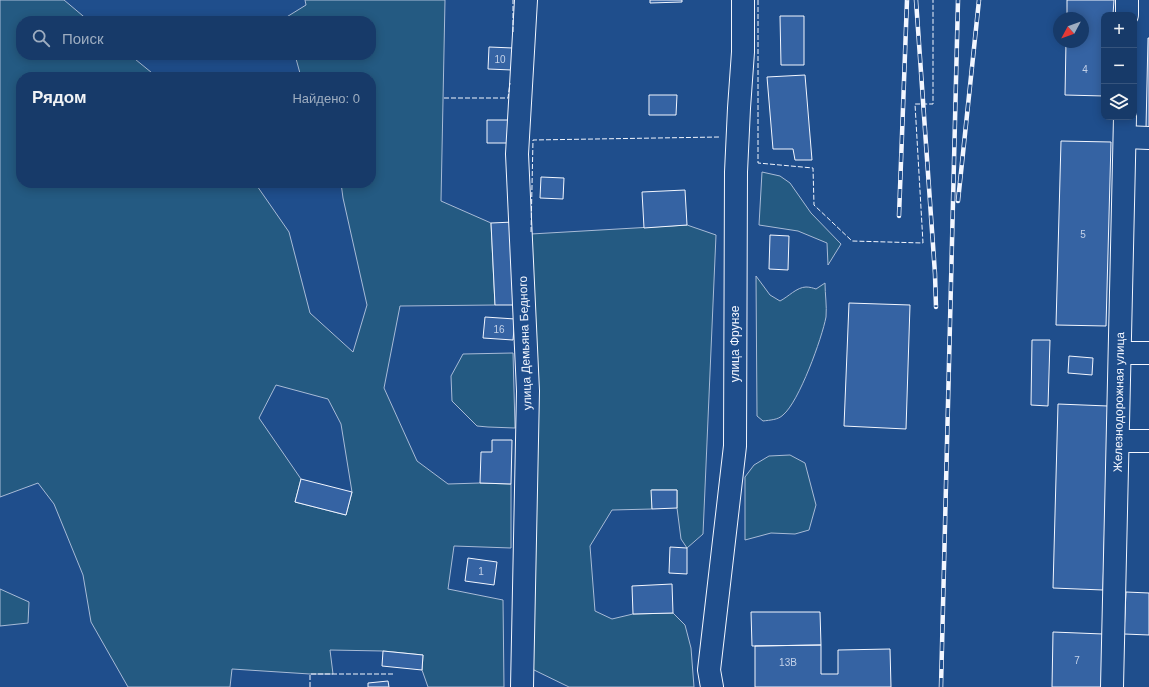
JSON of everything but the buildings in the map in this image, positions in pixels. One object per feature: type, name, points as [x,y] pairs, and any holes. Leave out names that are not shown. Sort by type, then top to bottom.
[{"type":"street","name":"улица Демьяна Бедного","points":[[522,687],[528,391],[517,154],[526,0]]},
{"type":"street","name":"улица Фрунзе","points":[[712,687],[709,670],[735,446],[736,172],[743,52],[743,0]]},
{"type":"street","points":[[1127,0],[1127,12]]},
{"type":"street","points":[[1125,127],[1149,138]]},
{"type":"street","name":"Железнодорожная улица","points":[[1112,687],[1125,127]]},
{"type":"street","points":[[1120,353],[1149,353]]},
{"type":"street","points":[[1118,441],[1149,441]]},
{"type":"shaded area","points":[[0,0],[64,0],[83,16],[16,16],[16,60],[136,60],[151,72],[16,72],[16,188],[258,188],[289,232],[310,313],[353,352],[367,305],[342,188],[376,188],[376,72],[300,72],[296,60],[376,60],[376,16],[288,16],[306,5],[305,0],[445,0],[441,201],[491,223],[495,305],[400,306],[384,388],[417,461],[448,484],[511,484],[511,548],[454,546],[448,589],[503,600],[504,687],[428,687],[422,670],[423,655],[383,651],[330,650],[333,674],[232,669],[230,687],[128,687],[91,622],[83,575],[54,504],[38,483],[0,497]],"holes":[[[276,385],[328,399],[341,424],[352,492],[346,515],[295,502],[301,479],[259,418]]]},
{"type":"shaded area","points":[[762,172],[780,176],[790,183],[811,213],[841,244],[828,265],[827,243],[798,231],[759,225]]},
{"type":"shaded area","points":[[687,225],[716,235],[703,534],[687,548],[681,539],[677,508],[677,490],[652,490],[652,509],[612,510],[590,546],[595,611],[612,619],[633,614],[673,613],[685,625],[691,648],[694,687],[569,687],[532,669],[531,234]]},
{"type":"shaded area","points":[[756,276],[770,295],[780,301],[803,287],[816,289],[825,283],[826,317],[824,327],[803,384],[789,408],[781,417],[774,420],[763,421],[757,416]]},
{"type":"shaded area","points":[[513,353],[515,428],[477,426],[452,401],[451,376],[463,354]]},
{"type":"shaded area","points":[[790,455],[805,463],[816,505],[809,530],[795,534],[771,533],[745,540],[745,477],[754,465],[769,456]]},
{"type":"shaded area","points":[[0,589],[29,602],[28,623],[0,626]]},
{"type":"railway","points":[[899,216],[907,0]]},
{"type":"railway","points":[[916,0],[936,307]]},
{"type":"railway","points":[[941,687],[958,0]]},
{"type":"railway","points":[[958,201],[979,0]]},
{"type":"fence","points":[[513,0],[513,32]]},
{"type":"fence","points":[[758,0],[758,163],[813,168],[814,205],[852,241],[923,243],[915,104],[933,104],[933,0]]},
{"type":"fence","points":[[444,98],[508,98],[510,83]]},
{"type":"fence","points":[[531,232],[533,140],[719,137]]},
{"type":"fence","points":[[310,687],[310,674],[395,674]]}]
